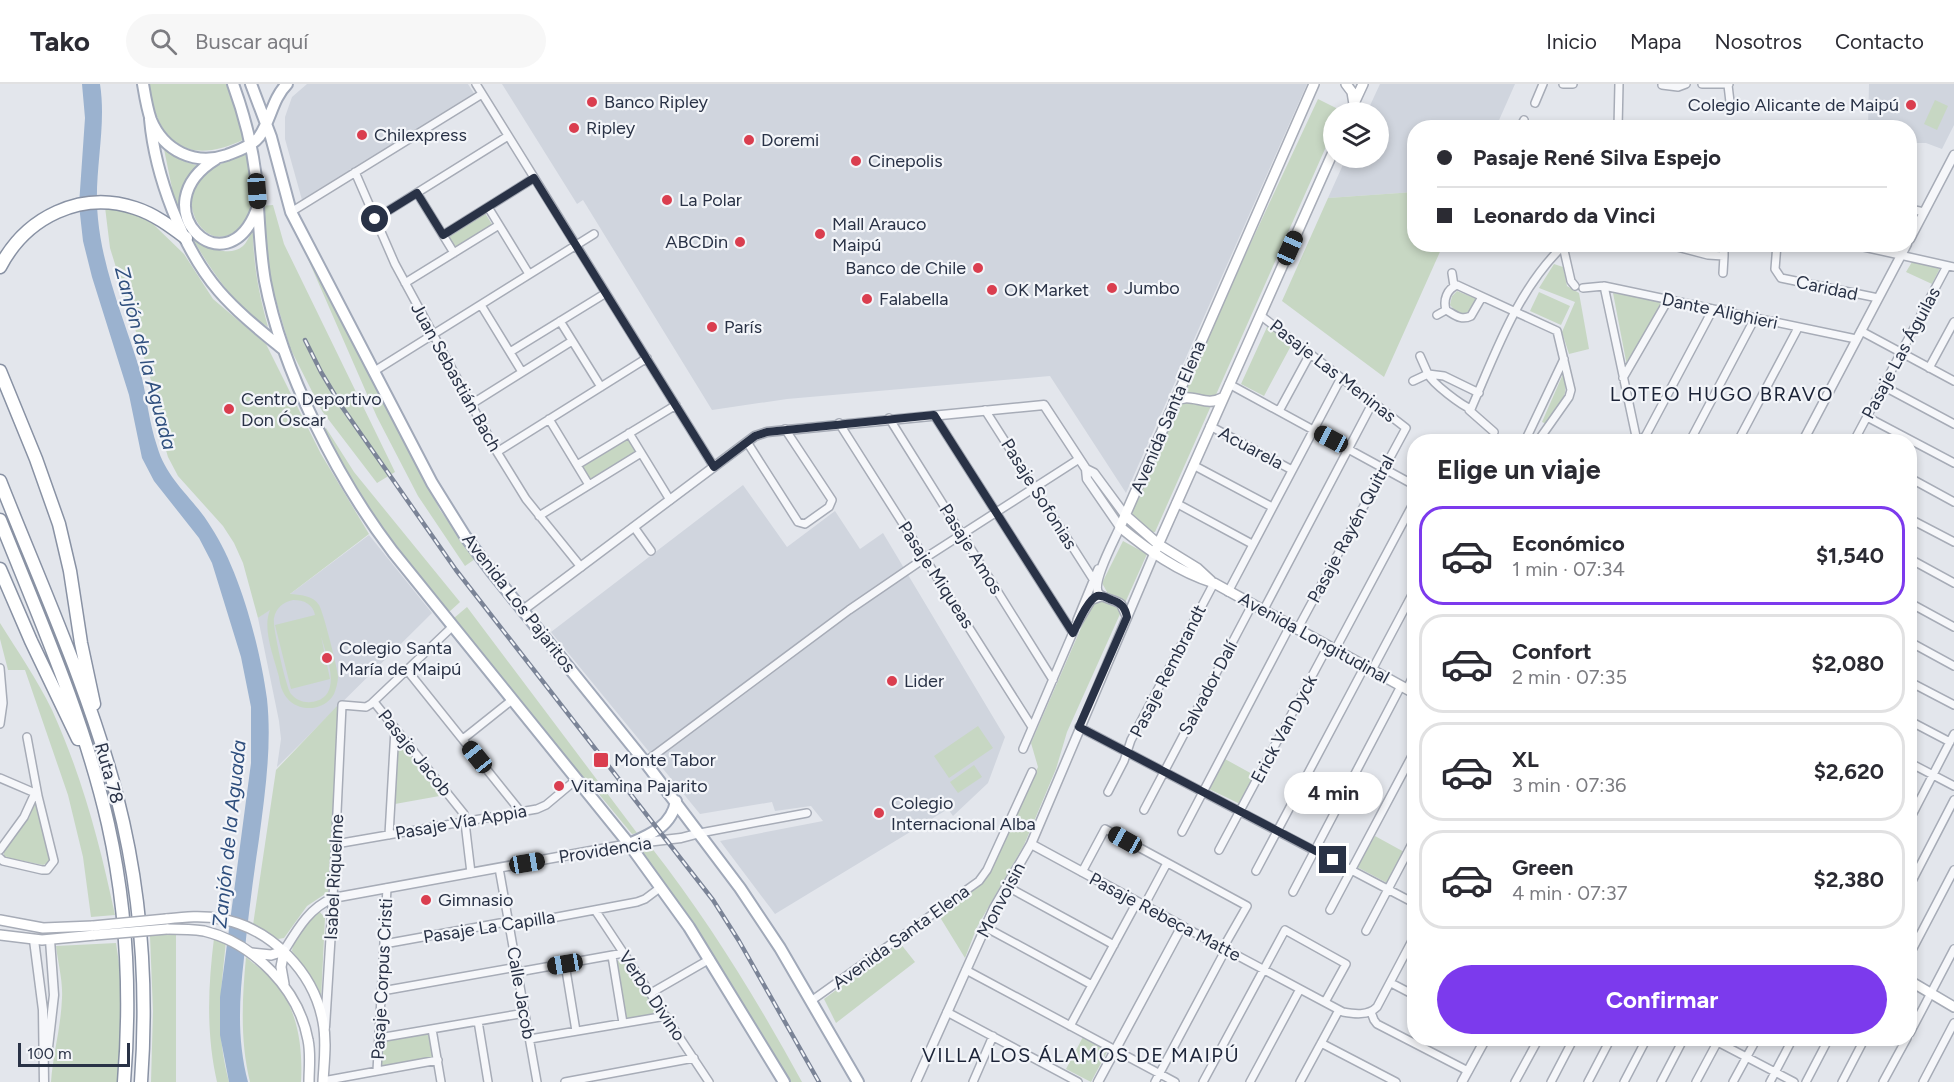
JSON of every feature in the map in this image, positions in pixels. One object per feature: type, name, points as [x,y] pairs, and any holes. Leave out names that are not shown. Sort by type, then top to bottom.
[{"type":"highway","points":[[0,267],[10,250],[32,227],[50,215],[69,207],[90,203],[109,202],[146,212],[186,238]]},
{"type":"highway","points":[[0,372],[36,459],[59,524],[70,571],[81,643],[102,746]]},
{"type":"highway","name":"Ruta 78","points":[[0,481],[68,651],[102,746],[126,836],[140,924],[144,1007],[141,1082]]},
{"type":"highway","name":"Ruta 78","points":[[0,520],[62,675],[94,771],[113,852],[123,921],[128,1006],[124,1082]]},
{"type":"highway","points":[[0,569],[40,662],[94,771]]},
{"type":"main road","points":[[143,84],[162,177],[186,238],[205,272],[219,291],[284,351]]},
{"type":"main road","points":[[233,84],[250,144],[265,280],[273,316],[284,351],[322,435],[360,504],[382,537],[452,627],[577,779],[661,887],[710,959],[784,1082]]},
{"type":"main road","name":"Avenida Los Pajaritos","points":[[251,84],[266,124],[291,212],[412,448],[448,510],[485,562],[700,833],[760,917],[812,1001],[858,1082]]},
{"type":"main road","points":[[150,118],[161,136],[179,153],[202,159],[221,156],[250,144],[259,136],[275,100],[287,84]]},
{"type":"main road","points":[[1346,84],[1352,92],[1352,102]]},
{"type":"main road","points":[[1355,102],[1363,84]]},
{"type":"main road","name":"Avenida Santa Elena","points":[[1120,527],[1188,368],[1315,85]]},
{"type":"main road","points":[[221,156],[197,174],[188,187],[185,206],[195,231],[210,242],[220,244],[231,242],[245,232],[258,206]]},
{"type":"main road","points":[[1154,554],[1326,168]]},
{"type":"main road","points":[[1188,368],[1189,386],[1209,410],[1211,424]]},
{"type":"main road","points":[[1174,402],[1182,397],[1213,402],[1222,399]]},
{"type":"main road","name":"Avenida Longitudinal","points":[[1125,515],[1158,544],[1197,568],[1228,592],[1407,689]]},
{"type":"main road","name":"Avenida Longitudinal","points":[[1120,527],[1154,554],[1191,575],[1214,583]]},
{"type":"main road","points":[[629,844],[650,835],[664,825],[672,815],[676,801]]},
{"type":"main road","points":[[0,934],[34,940],[50,940],[94,930],[166,919],[200,916],[223,919],[255,930],[284,951],[302,972],[313,992],[323,1022],[325,1039]]},
{"type":"main road","points":[[0,920],[35,927],[94,930],[192,930],[219,937],[249,952],[269,969],[296,1004],[304,1024],[309,1048],[309,1082]]},
{"type":"main road","points":[[35,927],[50,940]]},
{"type":"main road","points":[[249,952],[267,956],[284,951]]},
{"type":"main road","points":[[284,951],[281,968],[285,988]]},
{"type":"main road","points":[[1917,985],[1954,1007]]},
{"type":"main road","name":"Isabel Riquelme","points":[[323,1081],[325,1039]]},
{"type":"street","points":[[476,84],[714,467]]},
{"type":"street","points":[[1535,103],[1543,84]]},
{"type":"street","points":[[1563,84],[1573,84]]},
{"type":"street","points":[[1618,120],[1619,84]]},
{"type":"street","points":[[1662,85],[1678,87],[1686,84]]},
{"type":"street","points":[[1702,84],[1729,85],[1730,102]]},
{"type":"street","points":[[291,212],[482,94]]},
{"type":"street","points":[[375,219],[508,136]]},
{"type":"street","points":[[1917,226],[1954,155]]},
{"type":"street","name":"Juan Sebastián Bach","points":[[355,172],[405,284],[470,405],[497,452],[539,516],[581,567]]},
{"type":"street","points":[[443,235],[534,178]]},
{"type":"street","points":[[417,193],[454,253]]},
{"type":"street","points":[[488,207],[529,274]]},
{"type":"street","points":[[1917,210],[1924,212]]},
{"type":"street","points":[[405,284],[499,225]]},
{"type":"street","points":[[373,372],[594,234]]},
{"type":"street","points":[[1470,410],[1515,312],[1538,274],[1558,252]]},
{"type":"street","name":"Dante Alighieri","points":[[1565,252],[1571,281],[1579,287],[1604,285],[1798,328],[1859,335],[1901,353],[1954,381]]},
{"type":"street","points":[[1697,252],[1724,256]]},
{"type":"street","points":[[1723,273],[1724,252]]},
{"type":"street","name":"Caridad","points":[[1776,252],[1775,269],[1784,279],[1878,298]]},
{"type":"street","points":[[1887,252],[1951,266]]},
{"type":"street","points":[[1807,434],[1903,252]]},
{"type":"street","name":"Pasaje Las Águilas","points":[[1858,434],[1951,266]]},
{"type":"street","points":[[1446,310],[1445,297],[1454,286],[1452,273]]},
{"type":"street","points":[[1604,285],[1637,434]]},
{"type":"street","points":[[1454,286],[1461,286],[1557,331],[1561,338],[1571,382],[1570,394],[1543,434]]},
{"type":"street","points":[[510,352],[606,292]]},
{"type":"street","points":[[1446,310],[1461,319],[1469,318],[1482,297]]},
{"type":"street","points":[[1623,378],[1668,300]]},
{"type":"street","points":[[481,305],[522,372]]},
{"type":"street","points":[[1646,434],[1713,309]]},
{"type":"street","points":[[1437,315],[1446,310]]},
{"type":"street","name":"Pasaje Las Meninas","points":[[1260,315],[1406,428]]},
{"type":"street","points":[[1694,434],[1755,318]]},
{"type":"street","points":[[560,321],[601,387]]},
{"type":"street","points":[[1929,368],[1954,322]]},
{"type":"street","points":[[1741,434],[1798,328]]},
{"type":"street","points":[[470,405],[572,341]]},
{"type":"street","points":[[1279,411],[1310,354]]},
{"type":"street","points":[[1420,356],[1430,378],[1494,432]]},
{"type":"street","points":[[497,452],[647,358]]},
{"type":"street","points":[[1530,434],[1564,359]]},
{"type":"street","points":[[1413,381],[1428,374],[1444,376],[1479,393]]},
{"type":"street","name":"Pasaje Rembrandt","points":[[1228,592],[1341,378]]},
{"type":"street","points":[[1229,384],[1407,480]]},
{"type":"street","points":[[1883,386],[1954,424]]},
{"type":"street","points":[[1263,611],[1373,402]]},
{"type":"street","points":[[577,465],[676,405]]},
{"type":"street","name":"Avenida Longitudinal","points":[[985,410],[1044,405],[1086,469],[1094,474],[1125,515]]},
{"type":"street","points":[[523,610],[761,433],[839,423],[985,410]]},
{"type":"street","name":"Pasaje Sofonias","points":[[985,410],[1093,579]]},
{"type":"street","points":[[934,415],[1075,629],[1091,600],[1102,596],[1119,602],[1128,601],[1136,596]]},
{"type":"street","points":[[1867,417],[1898,434]]},
{"type":"street","name":"Pasaje Amos","points":[[889,418],[1053,680]]},
{"type":"street","points":[[549,419],[589,485]]},
{"type":"street","name":"Pasaje Miqueas","points":[[839,423],[1032,727]]},
{"type":"street","points":[[1535,423],[1547,428]]},
{"type":"street","name":"Acuarela","points":[[1211,424],[1292,470]]},
{"type":"street","name":"Pasaje Rayén Quitral","points":[[1182,832],[1406,428]]},
{"type":"street","points":[[747,442],[798,522],[805,524],[829,507],[832,498],[785,429]]},
{"type":"street","points":[[629,433],[670,500]]},
{"type":"street","points":[[1917,444],[1954,464]]},
{"type":"street","points":[[539,516],[642,453]]},
{"type":"street","points":[[645,762],[849,610],[961,534],[1079,459]]},
{"type":"street","points":[[1192,465],[1272,507]]},
{"type":"street","name":"Avenida Longitudinal","points":[[1086,469],[1087,479],[1120,527]]},
{"type":"street","points":[[1917,482],[1954,502]]},
{"type":"street","points":[[1176,503],[1252,544]]},
{"type":"street","name":"Erick Van Dyck","points":[[1219,850],[1407,514]]},
{"type":"street","points":[[1917,523],[1954,542]]},
{"type":"street","points":[[634,527],[651,551]]},
{"type":"street","name":"Avenida Santa Elena","points":[[1023,749],[1075,629],[1078,614],[1093,579],[1103,565],[1120,527]]},
{"type":"street","points":[[1127,617],[1154,554]]},
{"type":"street","points":[[1917,563],[1954,583]]},
{"type":"street","points":[[1102,596],[1096,586],[1103,565]]},
{"type":"street","name":"Pasaje Rembrandt","points":[[1108,792],[1131,740],[1214,583]]},
{"type":"street","points":[[1119,602],[1125,609],[1127,617]]},
{"type":"street","points":[[1256,872],[1407,603]]},
{"type":"street","name":"Salvador Dalí","points":[[1144,810],[1252,605]]},
{"type":"street","points":[[1917,607],[1954,627]]},
{"type":"street","name":"Monvoisin","points":[[916,1082],[985,927],[1031,844],[1127,617]]},
{"type":"street","points":[[374,702],[452,627]]},
{"type":"street","points":[[1917,646],[1954,666]]},
{"type":"street","points":[[0,668],[3,703],[0,724]]},
{"type":"street","points":[[407,670],[520,811]]},
{"type":"street","points":[[1917,686],[1954,705]]},
{"type":"street","points":[[1293,892],[1314,850],[1407,689]]},
{"type":"street","points":[[463,739],[512,700]]},
{"type":"street","name":"Pasaje Jacob","points":[[374,702],[462,812],[471,873]]},
{"type":"street","name":"Isabel Riquelme","points":[[325,1039],[342,705],[366,706],[374,702]]},
{"type":"street","points":[[1917,725],[1950,742]]},
{"type":"street","points":[[1079,727],[1407,899]]},
{"type":"street","points":[[389,835],[395,729]]},
{"type":"street","points":[[1917,806],[1954,734]]},
{"type":"street","points":[[0,858],[3,861],[42,870],[47,870],[52,866],[54,857],[37,795],[27,737]]},
{"type":"street","points":[[1330,910],[1407,765]]},
{"type":"street","points":[[1917,767],[1954,786]]},
{"type":"street","name":"Avenida Santa Elena","points":[[812,1001],[979,881],[987,870],[1032,772]]},
{"type":"street","points":[[0,778],[37,795]]},
{"type":"street","name":"Pasaje Vía Appia","points":[[336,844],[543,806],[577,779]]},
{"type":"street","points":[[0,850],[37,795]]},
{"type":"street","points":[[1917,871],[1954,800]]},
{"type":"street","name":"Providencia","points":[[284,951],[308,915],[318,906],[333,898],[629,844],[681,838],[807,813]]},
{"type":"street","points":[[1082,872],[1105,829],[1247,906],[1155,1082]]},
{"type":"street","name":"Pasaje Rebeca Matte","points":[[1031,844],[1339,1010]]},
{"type":"street","points":[[1366,931],[1407,853]]},
{"type":"street","points":[[1070,1026],[1114,945],[1167,863]]},
{"type":"street","name":"Calle Jacob","points":[[499,868],[537,1082]]},
{"type":"street","points":[[1917,941],[1954,870]]},
{"type":"street","points":[[1006,886],[1114,945]]},
{"type":"street","name":"Pasaje La Capilla","points":[[384,944],[500,923],[520,924],[640,902],[661,887]]},
{"type":"street","name":"Pasaje Corpus Cristi","points":[[377,1071],[387,888]]},
{"type":"street","name":"Verbo Divino","points":[[595,910],[709,1082]]},
{"type":"street","points":[[1098,1082],[1182,926]]},
{"type":"street","points":[[985,927],[1092,985]]},
{"type":"street","points":[[1203,1082],[1285,930],[1346,964],[1325,1002]]},
{"type":"street","points":[[34,940],[42,993],[44,1082]]},
{"type":"street","points":[[44,1072],[54,1006],[50,940]]},
{"type":"street","points":[[1917,1020],[1954,949]]},
{"type":"street","points":[[1310,1082],[1302,1080],[1339,1010],[1348,1013],[1371,1012],[1377,1007],[1407,950]]},
{"type":"street","points":[[382,992],[624,953]]},
{"type":"street","points":[[612,956],[623,1023]]},
{"type":"street","points":[[651,993],[710,959]]},
{"type":"street","points":[[565,964],[576,1031]]},
{"type":"street","points":[[966,970],[1175,1082]]},
{"type":"street","points":[[1390,983],[1407,992]]},
{"type":"street","points":[[1250,1082],[1300,989]]},
{"type":"street","points":[[948,1012],[1078,1082]]},
{"type":"street","points":[[1371,1012],[1377,1024],[1407,1039]]},
{"type":"street","points":[[379,1038],[525,1013]]},
{"type":"street","points":[[530,1039],[666,1016]]},
{"type":"street","points":[[478,1021],[488,1082]]},
{"type":"street","points":[[1923,1082],[1954,1023]]},
{"type":"street","points":[[432,1029],[441,1082]]},
{"type":"street","points":[[977,1081],[993,1036]]},
{"type":"street","points":[[1322,1043],[1396,1082]]},
{"type":"street","points":[[1420,1046],[1468,1071]]},
{"type":"street","points":[[1462,1082],[1482,1046]]},
{"type":"street","points":[[1515,1082],[1535,1046]]},
{"type":"street","points":[[1551,1082],[1570,1046]]},
{"type":"street","points":[[1588,1082],[1607,1046]]},
{"type":"street","points":[[1624,1082],[1643,1046]]},
{"type":"street","points":[[1661,1082],[1680,1046]]},
{"type":"street","points":[[1696,1082],[1716,1046]]},
{"type":"street","points":[[1729,1046],[1794,1082]]},
{"type":"street","points":[[1733,1082],[1752,1046]]},
{"type":"street","points":[[1770,1082],[1789,1046]]},
{"type":"street","points":[[1806,1082],[1825,1046]]},
{"type":"street","points":[[1842,1082],[1861,1046]]},
{"type":"street","points":[[1883,1082],[1903,1046]]},
{"type":"street","points":[[566,1082],[694,1058]]},
{"type":"street","points":[[323,1081],[438,1060]]},
{"type":"shaded area","points":[[307,84],[468,84],[475,95],[302,200],[285,139],[285,117],[292,97]]},
{"type":"shaded area","name":"Mall Arauco Maipú","points":[[502,84],[1307,84],[1126,493],[1050,376],[787,399],[712,410],[583,200],[577,204]]},
{"type":"shaded area","points":[[1380,84],[1515,84],[1499,120],[1407,120],[1407,192],[1328,198],[1342,168],[1389,168],[1389,102],[1372,102]]},
{"type":"shaded area","name":"Colegio Alicante de Maipú","points":[[1869,84],[1954,84],[1954,125],[1942,149],[1926,143],[1917,143],[1917,120],[1868,120]]},
{"type":"shaded area","points":[[743,485],[787,547],[835,511],[860,549],[883,533],[1005,737],[988,783],[953,816],[948,809],[775,914],[720,841],[823,821],[811,806],[775,811],[772,802],[700,814],[551,632]]},
{"type":"shaded area","name":"Colegio Santa María de Maipú","points":[[369,535],[432,613],[277,767],[281,739],[279,721],[258,618]]},
{"type":"green space","points":[[147,84],[226,84],[243,140],[208,150],[187,148],[177,144],[161,125]]},
{"type":"green space","points":[[1318,99],[1324,102],[1323,154],[1155,532],[1151,532],[1133,517],[1132,508]]},
{"type":"green space","points":[[1935,100],[1948,106],[1937,130],[1924,124]]},
{"type":"green space","points":[[164,149],[181,160],[200,166],[188,177],[182,188],[181,217],[176,208]]},
{"type":"green space","points":[[248,151],[254,191],[252,207],[243,223],[232,234],[220,237],[210,234],[201,227],[195,216],[192,204],[193,191],[200,179],[210,170]]},
{"type":"green space","points":[[1407,192],[1407,252],[1440,252],[1384,377],[1282,301],[1328,198]]},
{"type":"green space","points":[[273,205],[284,244],[395,472],[377,483],[322,411],[290,348],[268,273],[261,206]]},
{"type":"green space","name":"Centro Deportivo Don Óscar","points":[[105,207],[124,208],[153,224],[184,254],[213,299],[266,344],[321,454],[369,534],[290,594],[313,599],[319,605],[324,617],[338,676],[334,694],[325,704],[305,708],[292,703],[285,696],[268,634],[270,610],[258,618],[243,563],[234,543],[223,526],[178,476],[168,457],[163,440],[159,406],[110,248]],"holes":[[[297,600],[310,605],[315,615],[275,625],[291,689],[330,679],[321,636],[329,664],[331,675],[330,684],[328,693],[321,699],[311,702],[300,701],[291,694],[275,632],[274,618],[278,608],[286,602]]]},
{"type":"green space","points":[[485,213],[493,226],[455,248],[447,235]]},
{"type":"green space","points":[[186,228],[212,248],[228,251],[243,246],[253,229],[257,279],[268,327],[243,307],[221,283]]},
{"type":"green space","points":[[301,243],[312,258],[440,510],[475,559],[465,566],[418,496],[377,417]]},
{"type":"green space","points":[[1912,262],[1940,268],[1932,284],[1906,272]]},
{"type":"green space","points":[[1554,264],[1563,267],[1567,286],[1579,293],[1589,349],[1569,354],[1562,332],[1575,302],[1539,288]]},
{"type":"green space","points":[[1457,291],[1477,299],[1468,314],[1460,316],[1450,305],[1452,296]]},
{"type":"green space","points":[[1539,292],[1570,306],[1561,325],[1530,311]]},
{"type":"green space","points":[[1613,293],[1662,301],[1627,366]]},
{"type":"green space","points":[[1268,325],[1293,342],[1264,396],[1241,384]]},
{"type":"green space","points":[[1563,374],[1565,394],[1549,425],[1542,422]]},
{"type":"green space","points":[[326,428],[354,472],[460,602],[448,613],[375,522],[323,430]]},
{"type":"green space","points":[[628,438],[637,453],[589,482],[580,467]]},
{"type":"green space","points":[[1123,541],[1147,554],[1067,732],[1056,769],[1024,845],[977,927],[965,958],[938,914],[987,877],[1038,767],[1031,743],[1091,605],[1095,599],[1107,592],[1102,583]]},
{"type":"green space","points":[[467,607],[637,833],[632,834],[593,787],[580,777],[454,618]]},
{"type":"green space","points":[[0,623],[40,687],[63,735],[89,811],[115,915],[91,917],[83,857],[68,795],[25,670],[8,670],[0,639]]},
{"type":"green space","points":[[339,704],[328,892],[307,906],[284,938],[278,939],[253,925],[276,770]]},
{"type":"green space","points":[[978,726],[993,748],[949,778],[934,756]]},
{"type":"green space","points":[[399,737],[445,795],[395,804]]},
{"type":"green space","points":[[1225,759],[1254,775],[1240,804],[1209,789]]},
{"type":"green space","points":[[974,765],[982,777],[958,793],[950,782]]},
{"type":"green space","points":[[35,803],[39,806],[50,856],[48,863],[43,865],[4,857],[4,850],[29,818]]},
{"type":"green space","points":[[1375,836],[1406,853],[1389,884],[1357,867]]},
{"type":"green space","points":[[651,847],[693,903],[731,962],[768,1021],[802,1082],[789,1082],[736,991],[676,900],[636,849]]},
{"type":"green space","points":[[320,912],[325,918],[321,1000],[305,968],[292,951],[302,928],[310,918]]},
{"type":"green space","points":[[176,934],[176,1082],[151,1082],[153,1011],[150,936]]},
{"type":"green space","points":[[214,938],[226,940],[221,994],[221,1028],[229,1082],[217,1082],[211,1046],[209,992]]},
{"type":"green space","points":[[116,943],[121,1012],[117,1082],[51,1082],[62,998],[56,946]]},
{"type":"green space","points":[[900,943],[915,962],[836,1023],[824,999]]},
{"type":"green space","points":[[246,957],[277,984],[290,1006],[300,1043],[301,1082],[250,1082],[243,1020]]},
{"type":"green space","points":[[623,960],[661,1014],[625,1019],[617,961]]},
{"type":"green space","points":[[428,1032],[433,1058],[381,1067],[383,1039]]},
{"type":"green space","points":[[1083,1037],[1108,1050],[1091,1082],[1066,1069]]},
{"type":"water","points":[[82,84],[100,84],[102,118],[97,202],[101,239],[110,278],[141,374],[157,446],[167,469],[204,516],[231,565],[254,633],[264,678],[269,734],[267,769],[240,1005],[242,1051],[248,1082],[229,1082],[220,1035],[220,997],[251,763],[251,707],[241,657],[212,563],[199,538],[154,481],[142,458],[129,395],[92,277],[83,241],[79,205],[85,118]]},
{"type":"railway","points":[[305,340],[342,407],[456,570],[713,900],[739,941],[819,1082]]},
{"type":"place","name":"Banco Ripley","points":[[592,102]]},
{"type":"place","name":"Colegio Alicante de Maipú","points":[[1911,105]]},
{"type":"place","name":"Ripley","points":[[574,128]]},
{"type":"place","name":"Chilexpress","points":[[362,135]]},
{"type":"place","name":"Doremi","points":[[749,140]]},
{"type":"place","name":"Cinepolis","points":[[856,161]]},
{"type":"place","name":"La Polar","points":[[667,200]]},
{"type":"place","name":"Mall Arauco Maipú","points":[[820,234]]},
{"type":"place","name":"ABCDin","points":[[740,242]]},
{"type":"place","name":"Banco de Chile","points":[[978,268]]},
{"type":"place","name":"Jumbo","points":[[1112,288]]},
{"type":"place","name":"OK Market","points":[[992,290]]},
{"type":"place","name":"Falabella","points":[[867,299]]},
{"type":"place","name":"París","points":[[712,327]]},
{"type":"place","name":"Centro Deportivo Don Óscar","points":[[229,409]]},
{"type":"place","name":"Colegio Santa María de Maipú","points":[[327,658]]},
{"type":"place","name":"Lider","points":[[892,681]]},
{"type":"place","name":"Monte Tabor","points":[[601,760]]},
{"type":"place","name":"Vitamina Pajarito","points":[[559,786]]},
{"type":"place","name":"Colegio Internacional Alba","points":[[879,813]]},
{"type":"place","name":"Gimnasio","points":[[426,900]]},
{"type":"district","name":"LOTEO HUGO BRAVO","points":[[1722,394]]},
{"type":"district","name":"VILLA LOS ÁLAMOS DE MAIPÚ","points":[[1081,1055]]},
{"type":"route","points":[[375,219],[417,193],[443,235],[534,178],[714,467],[755,436],[767,432],[934,415],[1073,633],[1089,603],[1096,597],[1102,596],[1117,602],[1125,609],[1127,617],[1079,727],[1333,860]]},
{"type":"water label","name":"Zanjón de la Aguada","points":[[146,358]]},
{"type":"water label","name":"Zanjón de la Aguada","points":[[229,834]]}]
